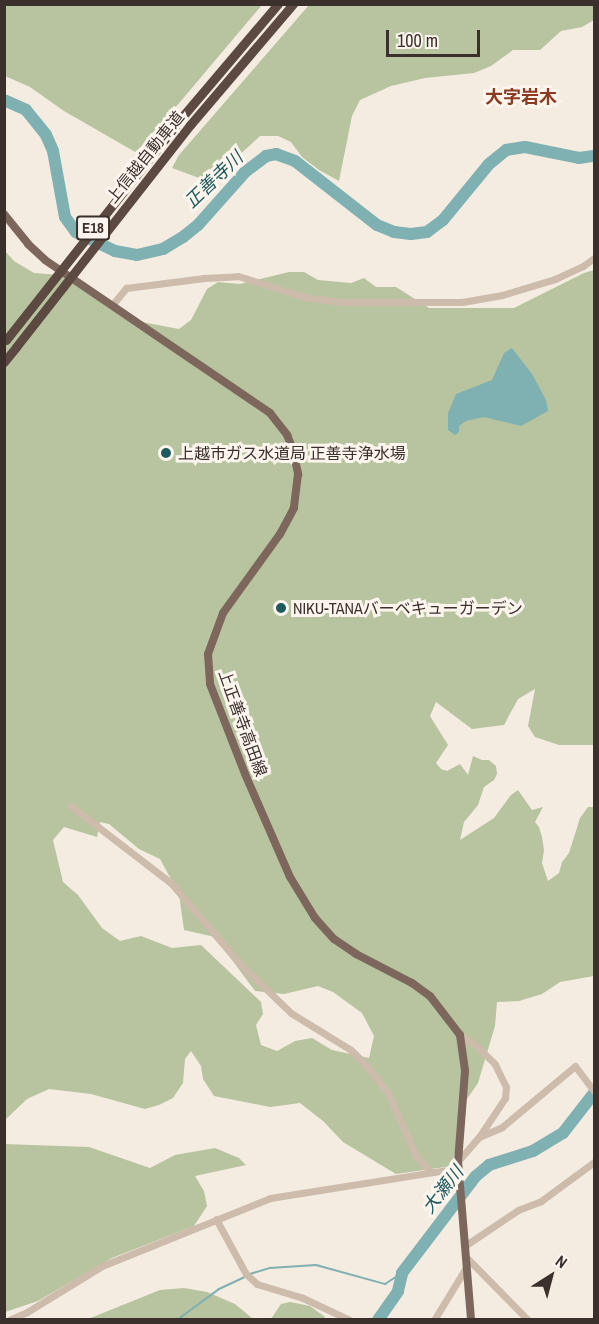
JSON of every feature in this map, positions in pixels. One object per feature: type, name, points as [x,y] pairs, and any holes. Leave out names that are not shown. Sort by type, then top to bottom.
[{"type":"highway","name":"上信越自動車道","points":[[5,341],[182,117],[278,4]]},
{"type":"highway","name":"上信越自動車道","points":[[4,362],[190,125],[293,4]]},
{"type":"main road","name":"上正善寺高田線","points":[[4,214],[15,230],[45,260],[113,304],[270,413],[287,435],[298,474],[294,508],[280,534],[223,613],[208,654],[210,684],[290,877],[315,918],[334,939],[356,954],[412,983],[430,996],[460,1035],[465,1071],[459,1165],[471,1320]]},
{"type":"street","points":[[113,304],[126,288],[238,276],[304,297],[341,302],[462,302],[502,295],[555,279],[594,258]]},
{"type":"street","points":[[71,806],[171,883],[241,965],[291,1013],[351,1050],[366,1065],[388,1093],[416,1156],[431,1172]]},
{"type":"street","points":[[9,1320],[27,1312],[102,1266],[270,1198],[350,1187],[459,1165],[505,1098],[506,1088],[495,1064],[460,1035]]},
{"type":"street","points":[[479,1137],[502,1128],[575,1065],[594,1090]]},
{"type":"street","points":[[466,1245],[518,1210],[541,1201],[594,1162]]},
{"type":"street","points":[[216,1219],[246,1274],[257,1284],[303,1298],[350,1320]]},
{"type":"street","points":[[434,1320],[468,1262],[528,1320]]},
{"type":"green space","points":[[4,5],[262,5],[137,153],[64,111],[30,87],[5,76]]},
{"type":"green space","points":[[309,5],[594,5],[594,20],[582,27],[561,31],[540,50],[513,50],[491,66],[474,73],[425,78],[391,86],[360,100],[352,116],[339,181],[319,170],[302,157],[291,142],[278,136],[260,136],[210,182],[172,168],[179,155]]},
{"type":"green space","points":[[5,251],[14,261],[34,273],[60,275],[142,322],[179,329],[191,320],[207,289],[218,282],[240,284],[289,272],[304,272],[318,280],[351,283],[364,278],[376,287],[396,287],[429,308],[514,308],[594,270],[594,745],[559,745],[535,737],[528,726],[535,689],[518,699],[504,725],[472,729],[436,702],[430,716],[448,745],[436,763],[441,769],[447,771],[460,764],[468,775],[473,756],[489,760],[496,766],[497,774],[494,780],[484,787],[478,805],[464,822],[460,840],[494,818],[511,795],[518,790],[532,810],[543,807],[535,822],[542,837],[544,850],[542,863],[548,881],[559,873],[562,862],[569,853],[580,818],[588,807],[594,807],[594,976],[560,982],[542,994],[519,1001],[497,1002],[495,1026],[478,1083],[467,1099],[452,1166],[396,1174],[343,1142],[323,1121],[300,1103],[270,1107],[214,1096],[203,1079],[201,1066],[191,1051],[185,1059],[183,1083],[173,1098],[159,1105],[145,1109],[91,1094],[49,1089],[27,1099],[5,1120]],"holes":[[[100,822],[109,824],[139,849],[160,859],[179,894],[184,930],[215,937],[255,991],[284,994],[318,986],[333,992],[362,1013],[374,1036],[369,1058],[332,1050],[312,1038],[295,1041],[277,1051],[261,1045],[256,1025],[263,1014],[261,1002],[201,945],[172,948],[141,936],[120,941],[102,928],[78,895],[63,882],[53,840],[64,827],[97,837]]]},
{"type":"green space","points":[[4,1144],[89,1147],[150,1168],[175,1155],[215,1148],[239,1158],[246,1165],[195,1176],[204,1191],[207,1206],[194,1226],[112,1258],[38,1301],[5,1312]]},
{"type":"green space","points":[[184,1288],[207,1292],[235,1304],[253,1319],[88,1319],[160,1290]]},
{"type":"green space","points":[[290,1302],[310,1306],[325,1317],[323,1320],[271,1319],[281,1304]]},
{"type":"water","points":[[512,348],[532,374],[546,400],[548,411],[521,426],[484,417],[466,421],[459,426],[459,432],[455,435],[448,430],[448,413],[456,394],[492,380],[504,353]]},
{"type":"waterway","name":"正善寺川","points":[[4,100],[26,110],[46,135],[53,151],[65,217],[76,232],[115,251],[137,255],[163,249],[183,237],[198,225],[245,172],[266,156],[276,154],[295,161],[377,225],[394,232],[411,234],[427,232],[443,220],[489,164],[506,150],[525,147],[579,158],[594,156]]},
{"type":"waterway","name":"大瀬川","points":[[378,1320],[398,1291],[402,1273],[476,1176],[489,1165],[533,1151],[563,1133],[594,1093]]},
{"type":"waterway","points":[[250,1274],[270,1268],[316,1265],[385,1284],[402,1273]]},
{"type":"waterway","points":[[177,1320],[219,1289],[245,1277]]},
{"type":"place","name":"上越市ガス水道局 正善寺浄水場","points":[[166,453]]},
{"type":"place","name":"NIKU-TANAバーベキューガーデン","points":[[281,608]]},
{"type":"district","name":"大字岩木","points":[[521,97]]}]
